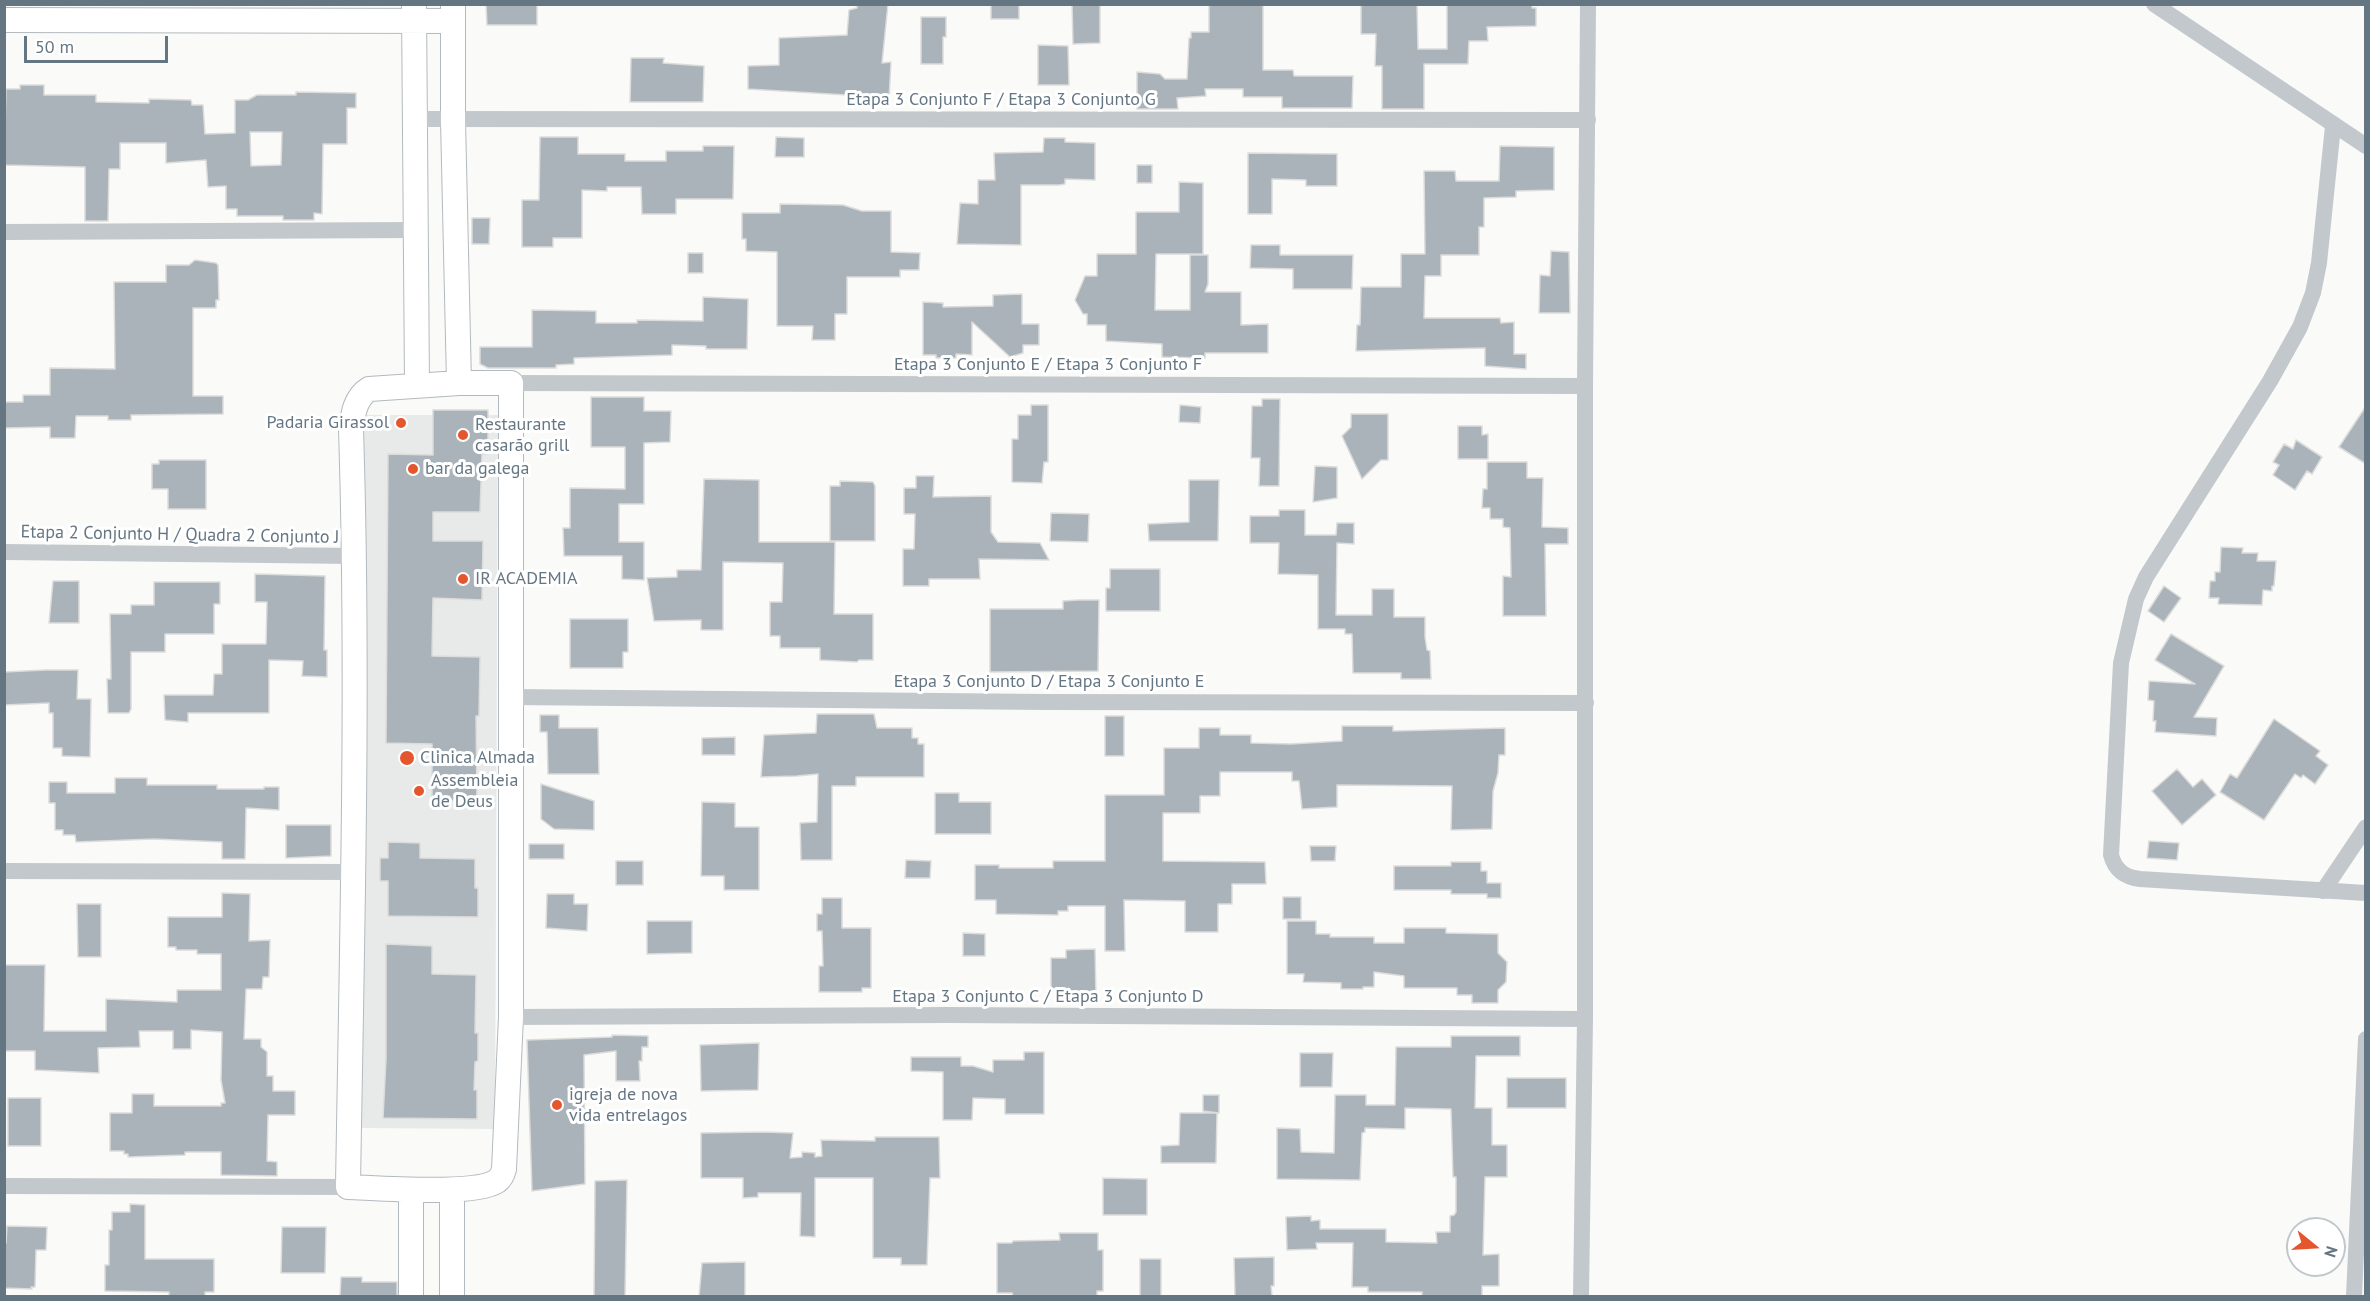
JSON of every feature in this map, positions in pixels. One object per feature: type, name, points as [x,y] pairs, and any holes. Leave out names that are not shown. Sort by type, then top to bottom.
[{"type":"street","points":[[1581,1296],[1587,703],[1585,386],[1588,4]]},
{"type":"street","points":[[2154,4],[2366,146]]},
{"type":"street","points":[[413,13],[417,385]]},
{"type":"street","points":[[4,20],[453,13],[459,383]]},
{"type":"street","name":"Etapa 3 Conjunto F / Etapa 3 Conjunto G","points":[[414,119],[1588,120]]},
{"type":"street","points":[[2333,126],[2319,263],[2313,293],[2300,327],[2270,381],[2146,577],[2136,599],[2121,663],[2111,855],[2119,871],[2131,878],[2366,893]]},
{"type":"street","points":[[4,232],[415,230]]},
{"type":"street","points":[[4,1186],[348,1187],[452,1190],[493,1183],[503,1173],[511,1017],[511,383],[459,383],[369,389],[363,393],[352,414],[355,556],[348,1187]]},
{"type":"street","name":"Etapa 3 Conjunto E / Etapa 3 Conjunto F","points":[[511,383],[1585,386]]},
{"type":"street","name":"Etapa 2 Conjunto H / Quadra 2 Conjunto J","points":[[4,552],[355,556]]},
{"type":"street","name":"Etapa 3 Conjunto D / Etapa 3 Conjunto E","points":[[511,697],[1046,702],[1587,703]]},
{"type":"street","points":[[2323,891],[2366,827]]},
{"type":"street","points":[[4,871],[353,872]]},
{"type":"street","name":"Etapa 3 Conjunto C / Etapa 3 Conjunto D","points":[[511,1017],[960,1015],[1585,1019]]},
{"type":"street","points":[[2354,1296],[2366,1040]]},
{"type":"street","points":[[411,1190],[411,1296]]},
{"type":"street","points":[[452,1190],[452,1296]]},
{"type":"shaded area","points":[[363,415],[498,415],[495,1129],[362,1128]]},
{"type":"building","points":[[486,4],[537,4],[537,25],[487,25]]},
{"type":"building","points":[[857,4],[888,4],[882,63],[891,62],[889,99],[847,99],[847,95],[748,89],[748,66],[779,65],[779,38],[847,35],[849,10],[857,8]]},
{"type":"building","points":[[991,4],[1019,4],[1019,19],[991,19]]},
{"type":"building","points":[[1072,4],[1100,4],[1100,43],[1073,44]]},
{"type":"building","points":[[1209,4],[1263,4],[1263,70],[1293,70],[1294,76],[1353,76],[1352,108],[1282,108],[1282,97],[1243,97],[1243,89],[1205,89],[1206,96],[1177,98],[1178,109],[1137,109],[1137,72],[1160,74],[1165,79],[1187,79],[1189,38],[1191,38],[1191,32],[1209,32]]},
{"type":"building","points":[[1361,4],[1417,4],[1418,49],[1447,49],[1447,4],[1532,4],[1532,8],[1536,8],[1536,26],[1487,27],[1488,41],[1469,41],[1468,64],[1424,64],[1424,109],[1382,109],[1382,66],[1375,66],[1376,34],[1361,34]]},
{"type":"building","points":[[921,17],[946,17],[943,64],[921,64]]},
{"type":"building","points":[[1038,45],[1068,46],[1069,85],[1038,85]]},
{"type":"building","points":[[631,58],[664,58],[663,63],[704,66],[703,102],[630,102]]},
{"type":"building","points":[[20,85],[44,85],[44,95],[96,95],[96,102],[149,103],[149,99],[191,100],[192,105],[203,105],[205,134],[235,133],[235,100],[248,100],[257,95],[296,95],[296,92],[356,93],[356,108],[347,108],[347,144],[323,144],[322,214],[314,213],[314,220],[283,220],[283,216],[237,216],[237,209],[226,209],[226,186],[208,187],[206,160],[166,163],[166,143],[120,143],[120,169],[109,169],[108,221],[85,221],[85,167],[4,165],[6,89],[20,89]],"holes":[[[250,132],[282,132],[281,165],[251,166]]]},
{"type":"building","points":[[540,137],[578,137],[578,154],[625,154],[625,161],[666,161],[666,151],[703,151],[703,146],[734,146],[733,199],[676,199],[676,214],[642,214],[641,187],[607,187],[607,191],[582,190],[582,238],[553,238],[553,247],[522,247],[522,200],[539,200]]},
{"type":"building","points":[[776,137],[804,138],[804,157],[775,157]]},
{"type":"building","points":[[1044,138],[1065,138],[1065,142],[1095,143],[1095,180],[1065,179],[1065,184],[1059,185],[1021,185],[1021,245],[957,244],[960,203],[978,204],[978,180],[995,180],[994,153],[1043,152]]},
{"type":"building","points":[[1500,146],[1554,147],[1554,190],[1516,191],[1516,197],[1484,198],[1484,227],[1479,227],[1479,255],[1441,255],[1441,276],[1425,276],[1424,318],[1500,318],[1501,323],[1514,322],[1514,354],[1526,354],[1526,369],[1485,366],[1485,348],[1356,351],[1357,325],[1360,325],[1361,287],[1401,287],[1401,254],[1425,254],[1424,171],[1455,171],[1456,181],[1499,181]]},
{"type":"building","points":[[1248,153],[1337,154],[1337,186],[1306,186],[1306,180],[1272,179],[1272,214],[1248,214]]},
{"type":"building","points":[[1137,165],[1152,165],[1152,183],[1137,183]]},
{"type":"building","points":[[1179,182],[1203,183],[1203,254],[1156,254],[1155,310],[1190,310],[1190,255],[1208,255],[1208,284],[1205,292],[1241,292],[1241,325],[1268,324],[1268,353],[1205,353],[1205,358],[1162,357],[1162,344],[1106,341],[1106,325],[1087,325],[1087,314],[1083,314],[1075,300],[1085,276],[1097,276],[1097,254],[1136,254],[1136,212],[1179,212]]},
{"type":"building","points":[[780,204],[843,205],[862,211],[891,211],[891,252],[920,253],[919,270],[900,270],[900,277],[847,277],[847,314],[835,314],[835,340],[812,340],[813,326],[777,326],[777,252],[746,251],[746,239],[742,239],[742,213],[780,213]]},
{"type":"building","points":[[472,218],[490,218],[489,244],[472,244]]},
{"type":"building","points":[[1251,245],[1280,245],[1280,255],[1353,255],[1352,289],[1293,289],[1293,269],[1250,268]]},
{"type":"building","points":[[1551,251],[1569,252],[1570,313],[1539,313],[1540,275],[1550,276]]},
{"type":"building","points":[[688,253],[703,253],[703,273],[688,273]]},
{"type":"building","points":[[195,260],[218,265],[219,300],[216,300],[216,308],[193,308],[193,396],[223,396],[223,414],[131,415],[131,420],[108,420],[108,416],[76,416],[75,438],[50,438],[50,427],[4,428],[4,402],[23,402],[23,395],[50,395],[50,368],[115,369],[114,282],[166,282],[166,265],[189,265]]},
{"type":"building","points":[[1022,294],[1022,324],[1039,324],[1039,345],[1023,345],[1023,353],[1010,357],[972,322],[972,355],[956,354],[956,358],[936,358],[936,355],[923,355],[923,302],[943,303],[943,307],[993,306],[993,295]]},
{"type":"building","points":[[703,297],[748,299],[747,349],[706,349],[706,346],[672,345],[672,355],[574,358],[574,364],[556,365],[556,368],[488,368],[480,364],[480,347],[532,347],[532,310],[596,311],[596,323],[637,323],[637,320],[703,321]]},
{"type":"building","points":[[591,397],[644,397],[644,411],[671,411],[670,442],[644,443],[644,504],[619,504],[619,542],[644,542],[644,580],[622,579],[622,556],[564,556],[563,528],[570,528],[570,488],[625,489],[625,447],[591,447]]},
{"type":"building","points":[[1262,399],[1280,399],[1279,486],[1259,486],[1260,458],[1251,458],[1252,406],[1262,406]]},
{"type":"building","points":[[1031,405],[1048,405],[1048,462],[1044,462],[1042,483],[1012,482],[1012,439],[1018,439],[1018,415],[1031,415]]},
{"type":"building","points":[[1180,405],[1201,407],[1200,423],[1179,422]]},
{"type":"building","points":[[2366,406],[2366,464],[2339,447]]},
{"type":"building","points":[[433,410],[488,410],[488,454],[482,454],[480,512],[433,512],[433,541],[483,541],[482,600],[433,598],[432,656],[480,657],[479,716],[476,716],[477,801],[432,801],[432,744],[386,743],[388,454],[433,455]]},
{"type":"building","points":[[1351,414],[1388,414],[1388,460],[1381,460],[1362,479],[1342,436],[1351,427]]},
{"type":"building","points":[[1458,426],[1482,426],[1482,435],[1488,434],[1488,459],[1458,459]]},
{"type":"building","points":[[2296,440],[2322,457],[2312,474],[2307,471],[2295,490],[2273,475],[2279,465],[2273,462],[2284,444],[2293,449]]},
{"type":"building","points":[[159,460],[206,460],[206,509],[168,509],[168,489],[152,489],[152,464],[159,464]]},
{"type":"building","points":[[1487,462],[1527,462],[1527,478],[1543,478],[1542,527],[1568,528],[1568,544],[1545,544],[1546,616],[1503,616],[1503,576],[1511,577],[1510,528],[1503,527],[1503,519],[1490,519],[1490,508],[1482,508],[1483,489],[1487,489]]},
{"type":"building","points":[[1315,466],[1337,467],[1337,498],[1313,502]]},
{"type":"building","points":[[916,476],[934,476],[933,497],[991,496],[991,532],[998,542],[1040,543],[1049,560],[979,559],[980,579],[929,579],[929,586],[903,586],[903,549],[914,549],[915,514],[904,514],[904,488],[916,488]]},
{"type":"building","points":[[704,479],[759,480],[759,542],[835,542],[834,614],[873,614],[873,660],[857,662],[820,660],[820,648],[780,648],[780,636],[770,636],[770,602],[782,602],[783,563],[723,562],[723,630],[701,630],[701,620],[654,621],[647,578],[677,577],[677,570],[701,570]]},
{"type":"building","points":[[1189,480],[1219,480],[1218,541],[1149,541],[1148,524],[1189,522]]},
{"type":"building","points":[[840,481],[873,482],[875,486],[875,541],[830,541],[830,486],[840,486]]},
{"type":"building","points":[[1279,510],[1305,510],[1305,535],[1336,535],[1337,523],[1354,523],[1354,544],[1337,543],[1336,615],[1372,615],[1372,589],[1394,589],[1394,617],[1425,617],[1425,637],[1427,650],[1430,651],[1431,679],[1401,679],[1401,673],[1353,673],[1352,634],[1345,634],[1345,629],[1318,629],[1318,575],[1278,574],[1279,543],[1250,543],[1250,516],[1279,516]]},
{"type":"building","points":[[1051,513],[1089,514],[1088,542],[1050,541]]},
{"type":"building","points":[[2221,547],[2243,548],[2242,553],[2258,553],[2257,561],[2276,561],[2274,586],[2272,586],[2272,591],[2263,590],[2262,605],[2218,604],[2219,598],[2209,598],[2210,581],[2215,581],[2215,572],[2220,572]]},
{"type":"building","points":[[1110,569],[1160,569],[1160,611],[1106,611],[1106,588],[1110,588]]},
{"type":"building","points":[[255,574],[325,576],[324,650],[327,650],[327,677],[302,676],[303,661],[269,660],[269,713],[188,713],[188,722],[165,720],[164,695],[213,695],[214,674],[222,674],[222,644],[266,644],[267,602],[255,602]]},
{"type":"building","points":[[53,581],[79,581],[79,623],[49,623]]},
{"type":"building","points":[[154,582],[220,582],[220,604],[214,604],[214,634],[165,634],[165,652],[131,652],[131,709],[129,713],[108,713],[107,679],[111,679],[110,614],[131,614],[131,605],[154,605]]},
{"type":"building","points":[[2164,586],[2181,598],[2164,622],[2148,611]]},
{"type":"building","points":[[1099,600],[1098,671],[990,672],[990,609],[1063,609],[1063,601]]},
{"type":"building","points":[[570,619],[628,619],[628,652],[623,652],[623,668],[570,668]]},
{"type":"building","points":[[2171,634],[2224,666],[2194,717],[2217,718],[2216,736],[2155,732],[2154,701],[2148,700],[2149,681],[2195,684],[2155,660]]},
{"type":"building","points":[[78,670],[77,699],[91,699],[90,757],[62,756],[62,748],[53,748],[53,713],[49,713],[49,703],[4,705],[4,672]]},
{"type":"building","points":[[817,714],[874,714],[877,728],[912,728],[912,738],[918,738],[918,744],[924,744],[924,777],[856,777],[856,786],[832,786],[832,860],[801,860],[800,823],[817,822],[818,774],[761,777],[764,735],[816,733]]},
{"type":"building","points":[[540,715],[559,715],[559,728],[598,728],[599,774],[548,774],[547,732],[540,732]]},
{"type":"building","points":[[1105,716],[1124,716],[1124,756],[1105,756]]},
{"type":"building","points":[[2274,719],[2320,751],[2316,756],[2328,765],[2315,784],[2303,775],[2301,778],[2295,774],[2264,820],[2220,792],[2230,774],[2237,778]]},
{"type":"building","points":[[1342,726],[1393,726],[1393,731],[1505,728],[1505,755],[1499,755],[1498,773],[1493,791],[1492,829],[1451,830],[1452,786],[1337,785],[1337,807],[1302,809],[1299,781],[1292,781],[1292,772],[1220,772],[1220,796],[1200,796],[1200,813],[1163,813],[1163,861],[1265,862],[1266,884],[1232,884],[1232,904],[1218,904],[1218,932],[1185,932],[1185,901],[1124,900],[1125,951],[1105,951],[1105,906],[1068,906],[1068,911],[1058,911],[1058,915],[996,914],[996,900],[975,900],[975,865],[999,865],[999,868],[1053,868],[1053,861],[1105,861],[1105,795],[1164,795],[1164,748],[1199,748],[1199,728],[1220,728],[1220,735],[1251,735],[1251,743],[1291,744],[1342,741]]},
{"type":"building","points":[[735,737],[735,755],[702,755],[702,738]]},
{"type":"building","points":[[2177,769],[2193,787],[2202,779],[2216,795],[2182,825],[2152,791]]},
{"type":"building","points":[[115,778],[147,778],[147,785],[217,785],[217,789],[279,787],[279,810],[246,808],[245,859],[222,859],[222,842],[154,839],[76,842],[75,835],[63,835],[63,830],[55,830],[55,803],[49,803],[49,782],[67,782],[67,793],[115,793]]},
{"type":"building","points":[[541,784],[594,801],[594,830],[554,829],[541,819]]},
{"type":"building","points":[[935,793],[959,793],[959,802],[991,802],[991,834],[935,834]]},
{"type":"building","points":[[702,802],[735,803],[735,827],[759,827],[759,890],[724,890],[724,876],[701,876]]},
{"type":"building","points":[[286,825],[331,825],[331,856],[286,858]]},
{"type":"building","points":[[2149,841],[2179,843],[2177,860],[2147,858]]},
{"type":"building","points":[[388,842],[420,843],[420,858],[475,859],[478,917],[388,916],[388,881],[380,881],[380,858],[388,858]]},
{"type":"building","points":[[529,844],[564,844],[564,859],[529,859]]},
{"type":"building","points":[[1310,846],[1336,846],[1335,861],[1311,861]]},
{"type":"building","points":[[906,860],[931,861],[930,878],[905,878]]},
{"type":"building","points":[[616,861],[643,861],[643,885],[616,885]]},
{"type":"building","points":[[1451,862],[1481,862],[1481,871],[1487,871],[1487,883],[1501,883],[1501,898],[1487,898],[1487,894],[1451,894],[1451,890],[1394,890],[1394,866],[1451,866]]},
{"type":"building","points":[[222,893],[250,894],[249,941],[270,940],[269,977],[263,977],[262,989],[246,989],[244,1039],[261,1039],[261,1047],[267,1052],[267,1076],[273,1076],[273,1091],[295,1091],[295,1115],[268,1115],[267,1161],[277,1162],[277,1176],[221,1175],[221,1152],[185,1152],[185,1155],[128,1157],[124,1151],[110,1151],[110,1113],[132,1113],[132,1094],[154,1094],[154,1106],[221,1106],[221,1103],[225,1103],[221,1080],[222,1032],[191,1030],[191,1049],[173,1049],[173,1031],[139,1031],[140,1047],[98,1048],[99,1073],[35,1070],[35,1051],[4,1051],[4,965],[45,965],[44,1031],[106,1031],[106,999],[177,1002],[177,990],[221,990],[221,954],[197,954],[197,950],[176,950],[176,947],[168,947],[168,917],[222,917]]},
{"type":"building","points":[[547,894],[574,894],[574,904],[588,904],[587,931],[546,928]]},
{"type":"building","points":[[1283,897],[1301,897],[1301,919],[1283,919]]},
{"type":"building","points":[[822,898],[842,898],[842,928],[871,928],[871,988],[862,988],[862,992],[819,992],[819,966],[823,966],[822,931],[817,931],[817,914],[822,914]]},
{"type":"building","points":[[77,904],[101,904],[101,957],[78,957]]},
{"type":"building","points":[[647,921],[692,921],[692,953],[647,954]]},
{"type":"building","points":[[1287,921],[1316,921],[1316,934],[1330,934],[1330,937],[1374,937],[1374,943],[1404,943],[1404,928],[1446,928],[1446,933],[1498,934],[1498,953],[1507,962],[1506,982],[1498,990],[1498,1003],[1472,1003],[1472,995],[1457,995],[1457,988],[1404,988],[1404,976],[1374,972],[1374,987],[1363,987],[1363,989],[1341,989],[1341,983],[1303,982],[1304,974],[1287,974]]},
{"type":"building","points":[[963,933],[985,934],[985,956],[963,956]]},
{"type":"building","points":[[386,944],[432,946],[432,974],[476,975],[475,1033],[478,1033],[478,1061],[475,1062],[474,1090],[477,1090],[477,1119],[383,1118],[386,1059]]},
{"type":"building","points":[[1095,949],[1096,996],[1065,996],[1065,992],[1051,990],[1051,958],[1066,958],[1066,950]]},
{"type":"building","name":"igreja de nova vida entrelagos","points":[[612,1035],[648,1036],[648,1047],[642,1047],[642,1061],[639,1061],[640,1081],[616,1081],[616,1051],[584,1055],[585,1184],[532,1191],[527,1040],[612,1037]]},
{"type":"building","points":[[1451,1036],[1520,1036],[1520,1056],[1476,1056],[1475,1108],[1492,1108],[1492,1145],[1507,1145],[1507,1177],[1485,1177],[1483,1255],[1499,1254],[1499,1286],[1482,1286],[1482,1296],[1422,1296],[1422,1292],[1368,1292],[1368,1287],[1352,1287],[1353,1243],[1316,1243],[1317,1249],[1287,1250],[1286,1217],[1311,1216],[1311,1221],[1320,1220],[1320,1229],[1386,1229],[1386,1242],[1437,1243],[1436,1232],[1450,1232],[1450,1216],[1456,1212],[1451,1109],[1405,1108],[1405,1129],[1365,1128],[1365,1132],[1362,1133],[1360,1180],[1277,1179],[1277,1128],[1300,1129],[1301,1152],[1334,1153],[1335,1095],[1366,1095],[1366,1105],[1395,1105],[1396,1047],[1451,1047]]},
{"type":"building","points":[[759,1043],[758,1090],[701,1091],[700,1045]]},
{"type":"building","points":[[1024,1052],[1044,1052],[1044,1114],[1005,1114],[1005,1099],[973,1098],[972,1120],[943,1120],[943,1072],[911,1071],[911,1057],[961,1057],[961,1066],[973,1066],[993,1072],[993,1060],[1024,1060]]},
{"type":"building","points":[[1300,1053],[1333,1053],[1332,1087],[1300,1087]]},
{"type":"building","points":[[1507,1078],[1566,1078],[1566,1108],[1507,1108]]},
{"type":"building","points":[[1203,1095],[1219,1095],[1219,1113],[1203,1111]]},
{"type":"building","points":[[8,1098],[41,1098],[41,1146],[8,1146]]},
{"type":"building","points":[[1180,1113],[1217,1113],[1216,1163],[1161,1163],[1161,1146],[1179,1145]]},
{"type":"building","points":[[701,1133],[793,1133],[790,1158],[802,1157],[802,1152],[815,1153],[815,1157],[822,1156],[821,1140],[875,1141],[875,1137],[939,1137],[940,1178],[930,1178],[927,1265],[901,1265],[901,1258],[873,1258],[873,1178],[815,1178],[815,1237],[800,1236],[801,1193],[758,1193],[758,1197],[743,1198],[743,1178],[701,1178]]},
{"type":"building","points":[[1103,1178],[1147,1179],[1147,1215],[1103,1215]]},
{"type":"building","points":[[627,1180],[625,1296],[594,1296],[595,1181]]},
{"type":"building","points":[[130,1204],[145,1205],[145,1259],[214,1259],[214,1292],[205,1292],[205,1296],[169,1296],[169,1292],[105,1291],[105,1265],[109,1265],[109,1230],[112,1230],[112,1212],[130,1212]]},
{"type":"building","points":[[7,1226],[47,1227],[46,1250],[36,1250],[35,1287],[31,1287],[32,1289],[4,1288],[4,1243],[6,1243]]},
{"type":"building","points":[[282,1227],[326,1227],[325,1273],[281,1273]]},
{"type":"building","points":[[1059,1233],[1098,1233],[1098,1250],[1103,1250],[1103,1291],[1097,1291],[1097,1296],[1013,1296],[1012,1293],[997,1293],[997,1243],[1060,1240]]},
{"type":"building","points":[[1274,1257],[1272,1296],[1235,1296],[1234,1258]]},
{"type":"building","points":[[1140,1259],[1161,1259],[1161,1296],[1140,1296]]},
{"type":"building","points":[[745,1262],[745,1296],[699,1296],[702,1263]]},
{"type":"building","points":[[341,1277],[362,1277],[362,1282],[397,1282],[397,1296],[340,1296]]},
{"type":"place","name":"Padaria Girassol","points":[[401,423]]},
{"type":"place","name":"Restaurante casarão grill","points":[[463,435]]},
{"type":"place","name":"bar da galega","points":[[413,469]]},
{"type":"place","name":"IR ACADEMIA","points":[[463,579]]},
{"type":"place","name":"Clinica Almada","points":[[407,758]]},
{"type":"place","name":"Assembleia de Deus","points":[[419,791]]},
{"type":"place","name":"igreja de nova vida entrelagos","points":[[557,1105]]}]
